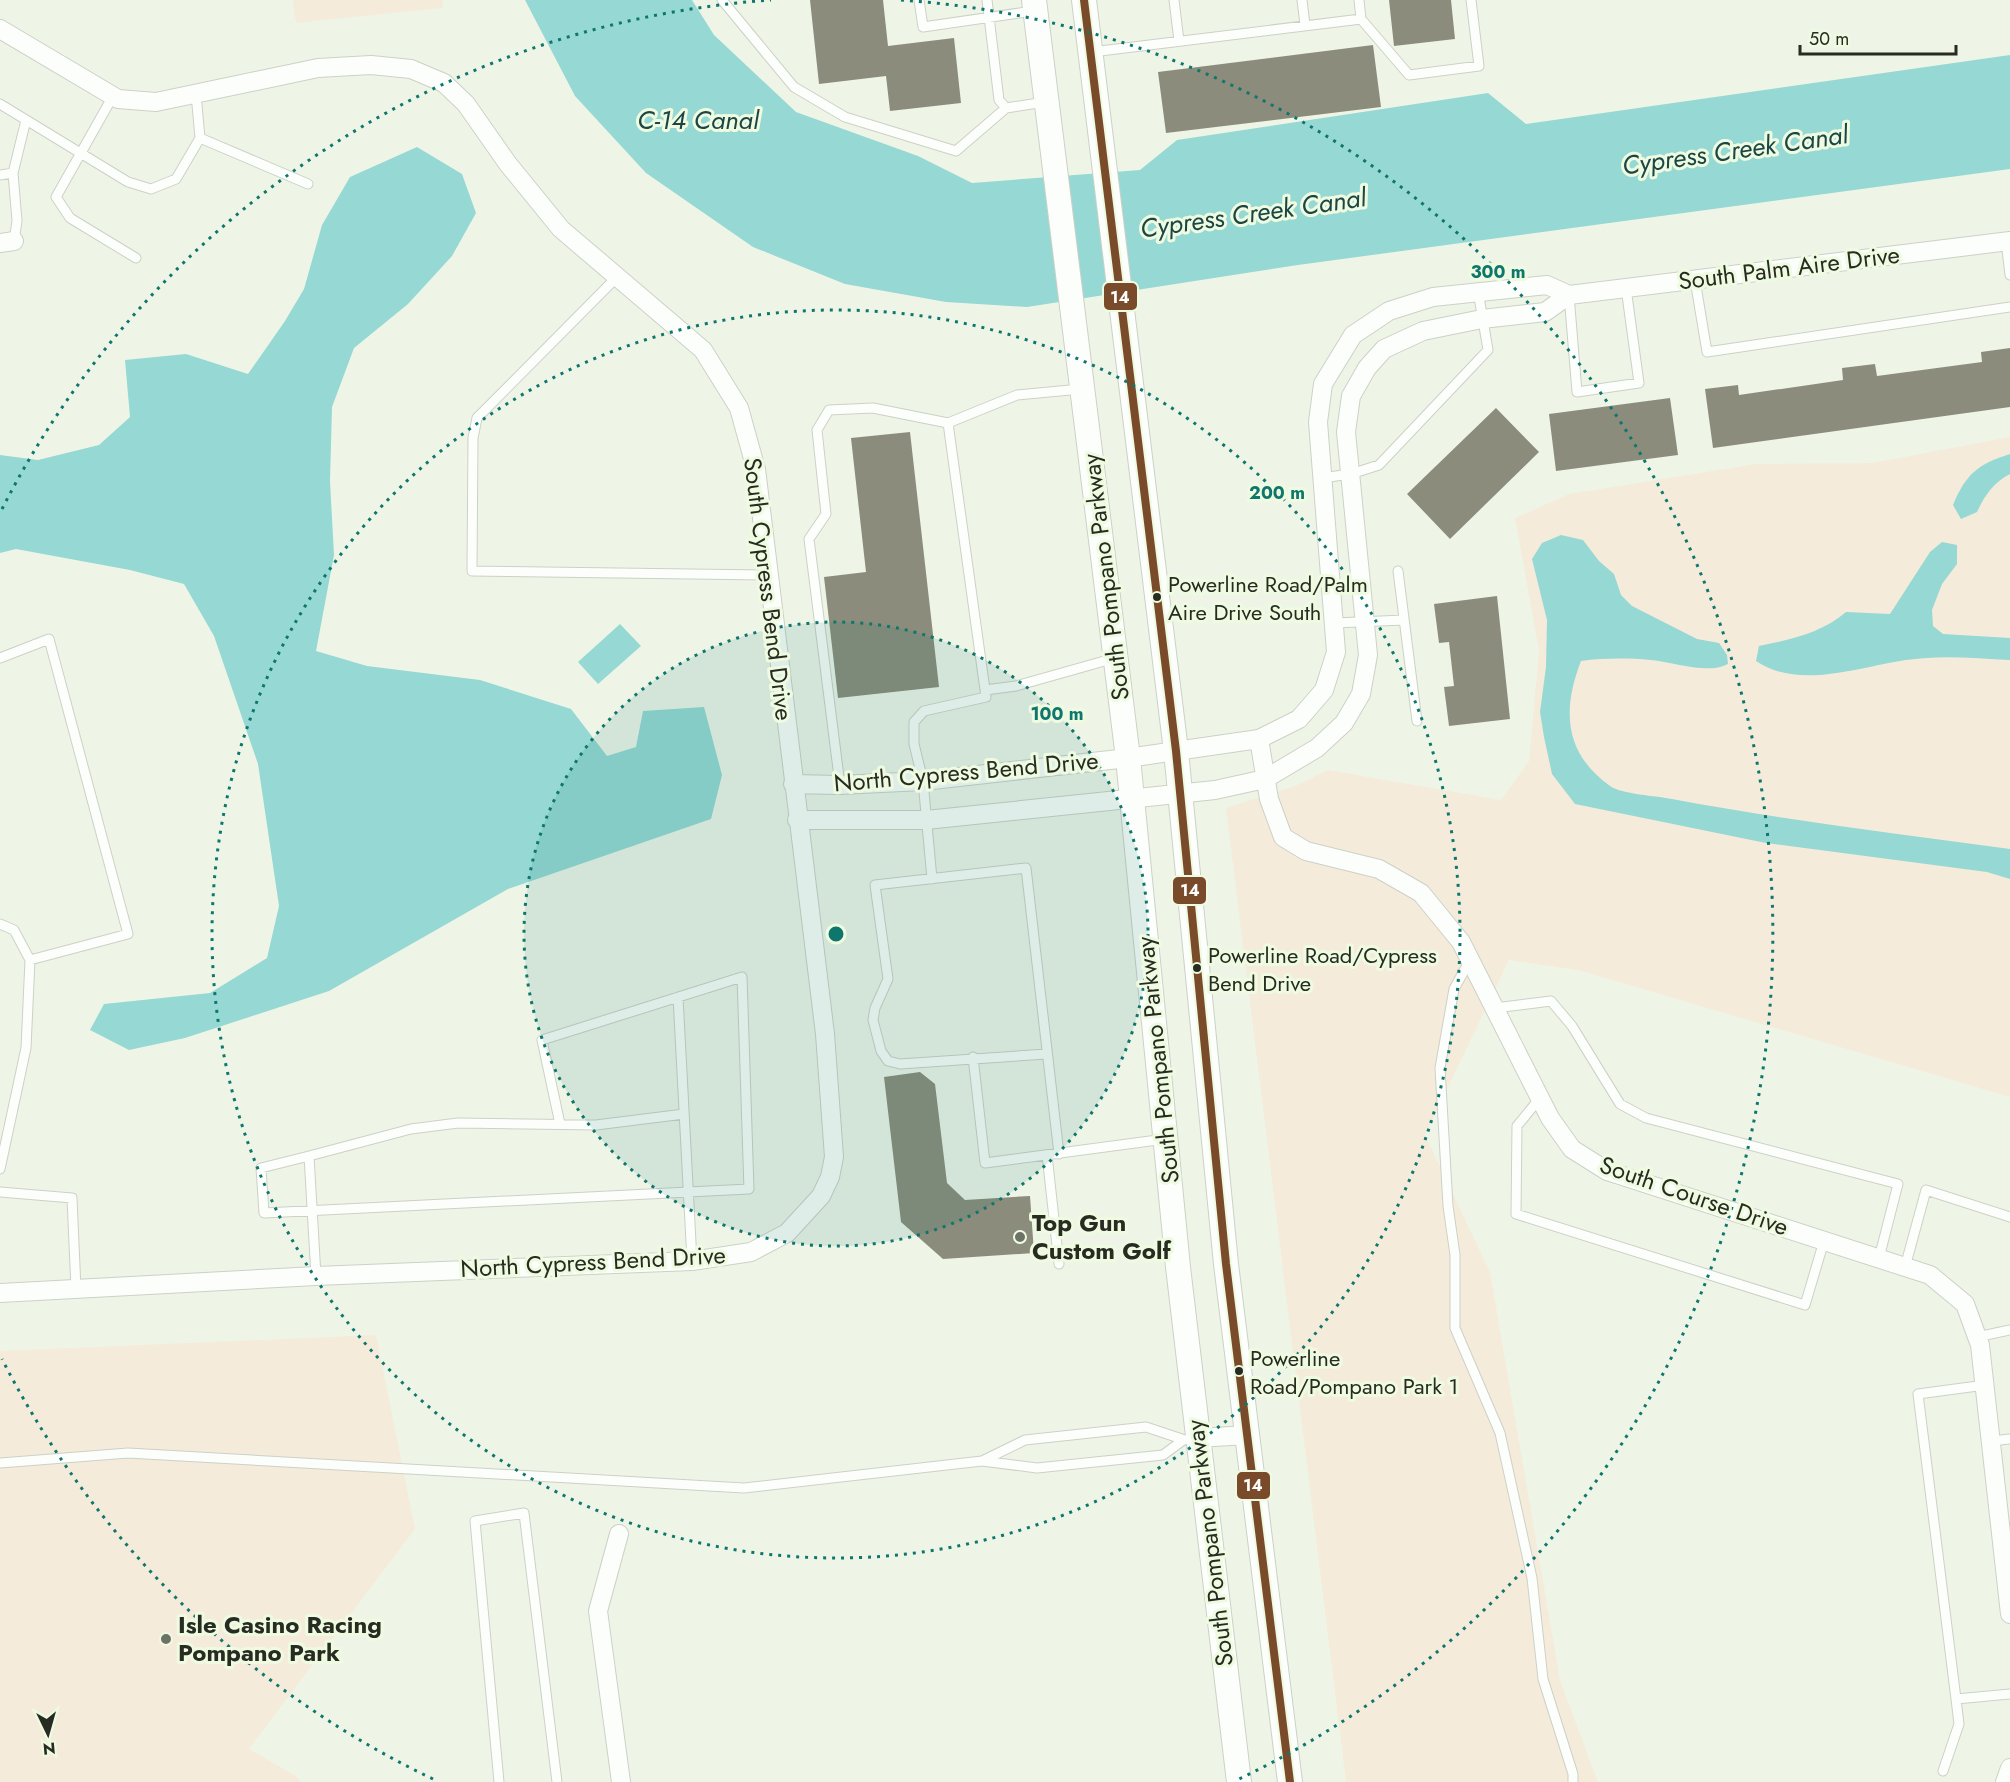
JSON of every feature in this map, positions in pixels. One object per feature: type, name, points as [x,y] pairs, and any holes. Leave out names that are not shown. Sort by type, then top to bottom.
[{"type":"main road","name":"South Pompano Parkway","points":[[1084,0],[1176,751],[1226,1264],[1290,1782]]},
{"type":"main road","name":"South Pompano Parkway","points":[[1035,5],[1128,758],[1165,1139],[1189,1439],[1239,1782]]},
{"type":"street","name":"South Cypress Bend Drive","points":[[0,29],[118,99],[156,102],[318,68],[371,65],[411,69],[444,83],[466,104],[508,164],[561,229],[704,350],[739,408],[756,469],[793,783]]},
{"type":"street","name":"South Palm Aire Drive","points":[[1180,794],[1215,790],[1265,779],[1317,748],[1344,723],[1361,694],[1368,655],[1346,432],[1352,396],[1367,368],[1384,349],[1423,331],[1482,319],[1545,312],[1569,295],[2008,241]]},
{"type":"street","name":"South Palm Aire Drive","points":[[1176,751],[1259,739],[1299,720],[1324,690],[1336,652],[1318,422],[1323,384],[1353,335],[1389,311],[1433,297],[1547,285],[1569,295]]},
{"type":"street","name":"South Course Drive","points":[[1259,739],[1265,779],[1283,837],[1306,851],[1379,868],[1422,893],[1461,942],[1540,1098],[1572,1149],[1607,1171],[1930,1275],[1965,1304],[1977,1337],[1985,1385],[2010,1614]]},
{"type":"street","name":"North Cypress Bend Drive","points":[[0,1293],[316,1276],[692,1261],[751,1252],[787,1233],[821,1196],[830,1177],[834,1157],[825,1034],[793,783],[840,785],[923,781],[1176,751]]},
{"type":"street","name":"North Cypress Bend Drive","points":[[797,820],[926,820],[1180,794]]},
{"type":"street","points":[[1189,1439],[1248,1435]]},
{"type":"street","points":[[619,1534],[598,1611],[621,1782]]},
{"type":"lane","points":[[722,0],[794,87],[845,117],[956,151],[1006,108],[1047,102]]},
{"type":"lane","points":[[920,0],[923,27],[989,18],[1035,5]]},
{"type":"lane","points":[[987,0],[999,100],[1006,108]]},
{"type":"lane","points":[[1174,0],[1179,41]]},
{"type":"lane","points":[[1302,0],[1305,26]]},
{"type":"lane","points":[[1359,0],[1361,18],[1409,75],[1479,66],[1471,0]]},
{"type":"lane","points":[[1092,52],[1361,18]]},
{"type":"lane","points":[[0,104],[128,182],[151,189],[176,179],[200,138],[196,94]]},
{"type":"lane","points":[[113,96],[56,197],[70,218],[136,258]]},
{"type":"lane","points":[[7,242],[17,221],[13,173],[26,120]]},
{"type":"lane","points":[[200,138],[308,184]]},
{"type":"lane","points":[[0,175],[13,173]]},
{"type":"lane","points":[[2008,241],[2010,275]]},
{"type":"lane","points":[[618,276],[477,418],[473,438],[472,571],[768,575]]},
{"type":"lane","points":[[1695,280],[1707,352],[2010,307]]},
{"type":"lane","points":[[1569,295],[1577,392],[1639,383],[1626,288]]},
{"type":"lane","points":[[1321,478],[1351,474],[1379,465],[1488,351],[1478,291]]},
{"type":"lane","points":[[840,785],[808,539],[826,514],[817,430],[830,410],[873,408],[948,423],[1017,395],[1083,389]]},
{"type":"lane","points":[[932,879],[923,781],[914,744],[914,722],[924,711],[986,697],[948,423]]},
{"type":"lane","points":[[1398,571],[1416,721]]},
{"type":"lane","points":[[1335,623],[1404,620]]},
{"type":"lane","points":[[0,658],[48,639],[128,934],[30,960]]},
{"type":"lane","points":[[985,690],[1016,686],[1115,658]]},
{"type":"lane","points":[[1047,1054],[900,1064],[888,1061],[880,1051],[873,1020],[875,1008],[888,979],[875,885],[1026,868],[1059,1154]]},
{"type":"lane","points":[[0,924],[14,930],[30,960],[26,1048],[0,1169]]},
{"type":"lane","points":[[1470,960],[1454,989],[1440,1068],[1448,1206],[1455,1255],[1455,1328],[1500,1433],[1532,1578],[1543,1680],[1573,1774],[1573,1782]]},
{"type":"lane","points":[[560,1124],[542,1040],[742,977],[749,1189],[264,1213],[261,1168],[423,1127],[458,1123],[596,1125],[684,1114]]},
{"type":"lane","points":[[678,997],[692,1261]]},
{"type":"lane","points":[[1495,1008],[1551,1001],[1572,1026],[1620,1104],[1646,1118],[1899,1184],[1879,1258]]},
{"type":"lane","points":[[973,1058],[985,1163],[1165,1139]]},
{"type":"lane","points":[[1540,1098],[1517,1126],[1516,1214],[1805,1305],[1824,1241]]},
{"type":"lane","points":[[1047,1155],[1059,1264]]},
{"type":"lane","points":[[309,1156],[316,1276]]},
{"type":"lane","points":[[1905,1267],[1926,1191],[2010,1216]]},
{"type":"lane","points":[[0,1192],[72,1198],[76,1289]]},
{"type":"lane","points":[[1977,1337],[2010,1330]]},
{"type":"lane","points":[[1943,1771],[1959,1724],[1918,1394],[1985,1385]]},
{"type":"lane","points":[[982,1461],[1025,1440],[1146,1427],[1189,1439]]},
{"type":"lane","points":[[1991,1441],[2010,1438]]},
{"type":"lane","points":[[0,1463],[128,1453],[744,1488],[982,1461],[1037,1468],[1163,1455],[1189,1439]]},
{"type":"lane","points":[[499,1782],[475,1521],[524,1513],[557,1782]]},
{"type":"lane","points":[[1956,1699],[2010,1694]]},
{"type":"shaded area","points":[[293,0],[442,0],[443,8],[296,23]]},
{"type":"shaded area","points":[[2010,437],[2010,1097],[1578,970],[1509,960],[1425,1135],[1490,1272],[1560,1680],[1598,1782],[1346,1782],[1226,808],[1295,786],[1328,770],[1501,800],[1529,761],[1539,651],[1515,518],[1569,494],[1756,464],[1872,463]]},
{"type":"shaded area","name":"Isle Casino Racing Pompano Park","points":[[376,1335],[415,1529],[249,1749],[296,1776],[302,1782],[0,1782],[0,1351]]},
{"type":"water","name":"C-14 Canal","points":[[525,0],[692,0],[714,35],[796,112],[918,156],[972,183],[1140,170],[1177,140],[1488,93],[1526,124],[2010,55],[2010,169],[1298,265],[1027,307],[946,302],[845,284],[753,247],[646,173],[575,96]]},
{"type":"water","points":[[417,147],[462,174],[476,213],[452,256],[408,304],[354,348],[332,407],[330,481],[334,555],[316,651],[367,666],[480,680],[571,709],[607,756],[636,747],[643,711],[704,707],[722,775],[711,819],[508,889],[329,991],[185,1038],[129,1050],[90,1030],[104,1004],[210,993],[267,958],[279,906],[258,764],[214,636],[184,584],[130,570],[16,549],[0,553],[0,455],[38,460],[99,445],[130,417],[125,360],[186,354],[248,374],[304,289],[322,225],[350,177]]},
{"type":"water","points":[[2010,454],[2010,474],[1990,490],[1977,512],[1961,519],[1953,505],[1968,478],[1981,466]]},
{"type":"water","points":[[1561,535],[1583,540],[1599,561],[1614,574],[1621,595],[1632,606],[1697,639],[1719,643],[1727,655],[1728,664],[1710,668],[1642,659],[1581,661],[1571,697],[1571,730],[1583,759],[1610,786],[1630,793],[1756,814],[2010,849],[2010,879],[1987,872],[1766,843],[1575,804],[1552,774],[1544,737],[1540,712],[1546,667],[1547,620],[1532,559],[1542,543]]},
{"type":"water","points":[[1942,542],[1957,545],[1957,564],[1942,584],[1932,610],[1933,626],[1943,634],[2010,638],[2010,660],[1927,658],[1817,675],[1796,675],[1775,670],[1756,661],[1759,646],[1816,630],[1846,612],[1890,614],[1930,552]]},
{"type":"water","points":[[620,624],[641,646],[598,684],[578,662]]},
{"type":"building","points":[[810,0],[883,0],[888,46],[954,38],[961,103],[890,111],[886,76],[819,84]]},
{"type":"building","points":[[1389,0],[1451,0],[1455,39],[1394,46]]},
{"type":"building","points":[[1373,45],[1381,107],[1166,133],[1158,72]]},
{"type":"building","points":[[2010,348],[2010,407],[1713,448],[1705,389],[1738,385],[1739,395],[1843,380],[1842,368],[1875,364],[1877,376],[1982,362],[1981,352]]},
{"type":"building","points":[[1670,398],[1678,455],[1556,471],[1549,414]]},
{"type":"building","points":[[1496,408],[1539,452],[1450,539],[1407,494]]},
{"type":"building","points":[[910,432],[939,687],[838,698],[824,577],[866,572],[851,438]]},
{"type":"building","points":[[1497,596],[1510,719],[1449,726],[1444,687],[1454,686],[1449,642],[1439,643],[1434,604]]},
{"type":"building","points":[[920,1072],[935,1084],[947,1183],[965,1200],[1030,1196],[1034,1253],[943,1259],[901,1222],[884,1077]]},
{"type":"transit line","name":"14","points":[[1084,0],[1176,751],[1226,1264],[1290,1782]]},
{"type":"place","name":"Powerline Road/Palm Aire Drive South","points":[[1157,597]]},
{"type":"place","name":"Powerline Road/Cypress Bend Drive","points":[[1197,968]]},
{"type":"place","name":"Top Gun Custom Golf","points":[[1020,1237]]},
{"type":"place","name":"Powerline Road/Pompano Park 1","points":[[1239,1371]]},
{"type":"place","name":"Isle Casino Racing Pompano Park","points":[[166,1639]]},
{"type":"water label","name":"Cypress Creek Canal","points":[[1735,150]]},
{"type":"water label","name":"Cypress Creek Canal","points":[[1253,213]]}]
